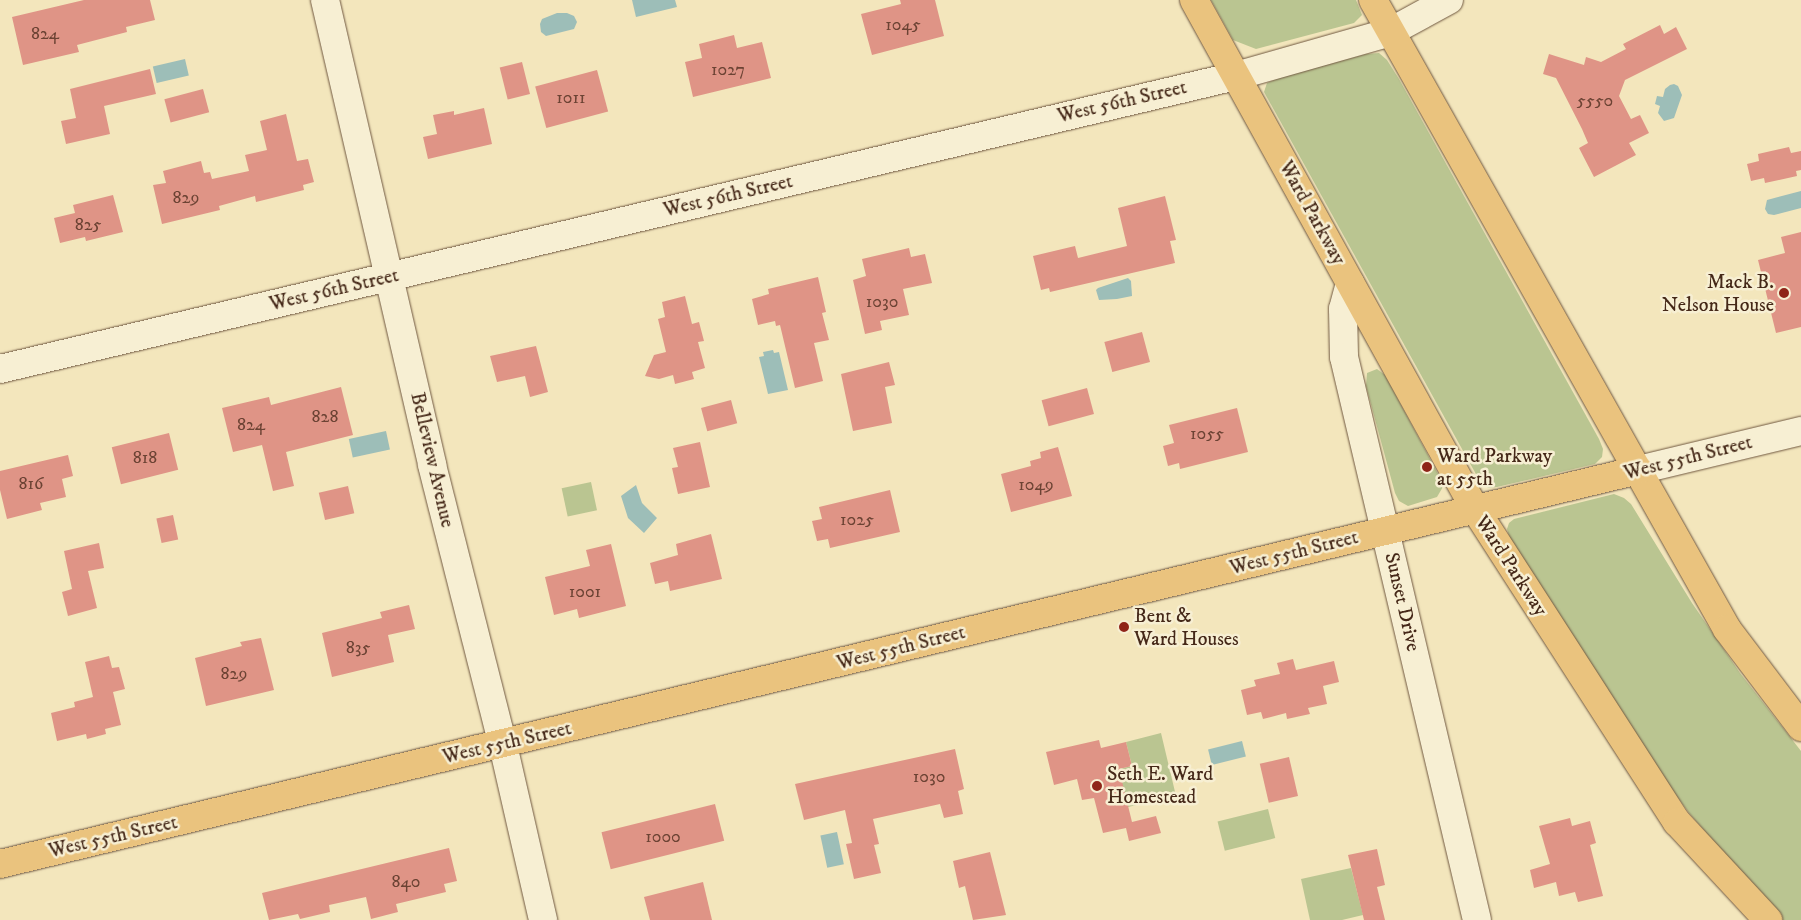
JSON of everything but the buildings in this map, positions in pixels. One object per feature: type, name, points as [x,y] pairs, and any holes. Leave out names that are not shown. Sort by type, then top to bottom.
[{"type":"main road","name":"Ward Parkway","points":[[1194,0],[1475,510],[1678,822],[1768,920]]},
{"type":"main road","points":[[1373,0],[1727,629],[1801,727]]},
{"type":"main road","name":"West 55th Street","points":[[0,864],[1638,470]]},
{"type":"street","name":"Belleview Avenue","points":[[325,0],[432,465],[503,744],[543,920]]},
{"type":"street","name":"West 56th Street","points":[[0,369],[1236,76],[1390,32],[1448,0]]},
{"type":"street","name":"Sunset Drive","points":[[1350,283],[1343,309],[1344,357],[1477,920]]},
{"type":"street","name":"West 55th Street","points":[[1638,470],[1801,431]]},
{"type":"green space","points":[[1211,0],[1356,0],[1362,15],[1354,23],[1256,49],[1233,40]]},
{"type":"green space","points":[[1379,53],[1387,60],[1399,79],[1599,439],[1603,449],[1602,457],[1595,464],[1497,487],[1489,488],[1482,485],[1264,92],[1267,83],[1281,77],[1366,54]]},
{"type":"green space","points":[[1377,369],[1385,375],[1444,485],[1437,497],[1408,506],[1399,501],[1395,493],[1366,386],[1367,373]]},
{"type":"green space","points":[[591,482],[597,510],[568,517],[562,488]]},
{"type":"green space","points":[[1614,494],[1624,498],[1631,504],[1692,603],[1740,673],[1801,751],[1801,920],[1782,920],[1689,813],[1631,733],[1510,540],[1507,529],[1509,523],[1514,519]]},
{"type":"green space","points":[[1161,733],[1176,796],[1128,807],[1111,771],[1132,766],[1126,742]]},
{"type":"green space","points":[[1268,809],[1275,838],[1225,851],[1218,822]]},
{"type":"green space","points":[[1351,868],[1363,915],[1342,920],[1310,920],[1301,879]]},
{"type":"water","points":[[632,0],[675,0],[677,7],[636,17]]},
{"type":"water","points":[[557,13],[567,13],[574,16],[577,22],[574,29],[546,36],[541,32],[540,24],[542,19]]},
{"type":"water","points":[[185,59],[189,76],[157,83],[153,66]]},
{"type":"water","points":[[1674,84],[1678,86],[1682,95],[1674,118],[1664,121],[1658,113],[1660,106],[1655,104],[1657,96],[1663,97],[1665,89]]},
{"type":"water","points":[[1801,191],[1801,208],[1774,215],[1768,214],[1765,209],[1767,200]]},
{"type":"water","points":[[1128,278],[1131,281],[1132,296],[1099,300],[1096,290],[1098,288]]},
{"type":"water","points":[[773,350],[774,353],[779,352],[788,390],[768,394],[759,357],[764,356],[763,352]]},
{"type":"water","points":[[386,431],[390,450],[353,457],[349,439]]},
{"type":"water","points":[[636,485],[642,503],[657,518],[644,533],[628,518],[621,496]]},
{"type":"water","points":[[1242,741],[1246,757],[1212,765],[1208,749]]},
{"type":"water","points":[[837,832],[844,864],[827,868],[820,836]]},
{"type":"place","name":"Mack B. Nelson House","points":[[1784,293]]},
{"type":"place","name":"Ward Parkway at 55th","points":[[1427,467]]},
{"type":"place","name":"Bent & Ward Houses","points":[[1124,627]]},
{"type":"place","name":"Seth E. Ward Homestead","points":[[1097,786]]}]
